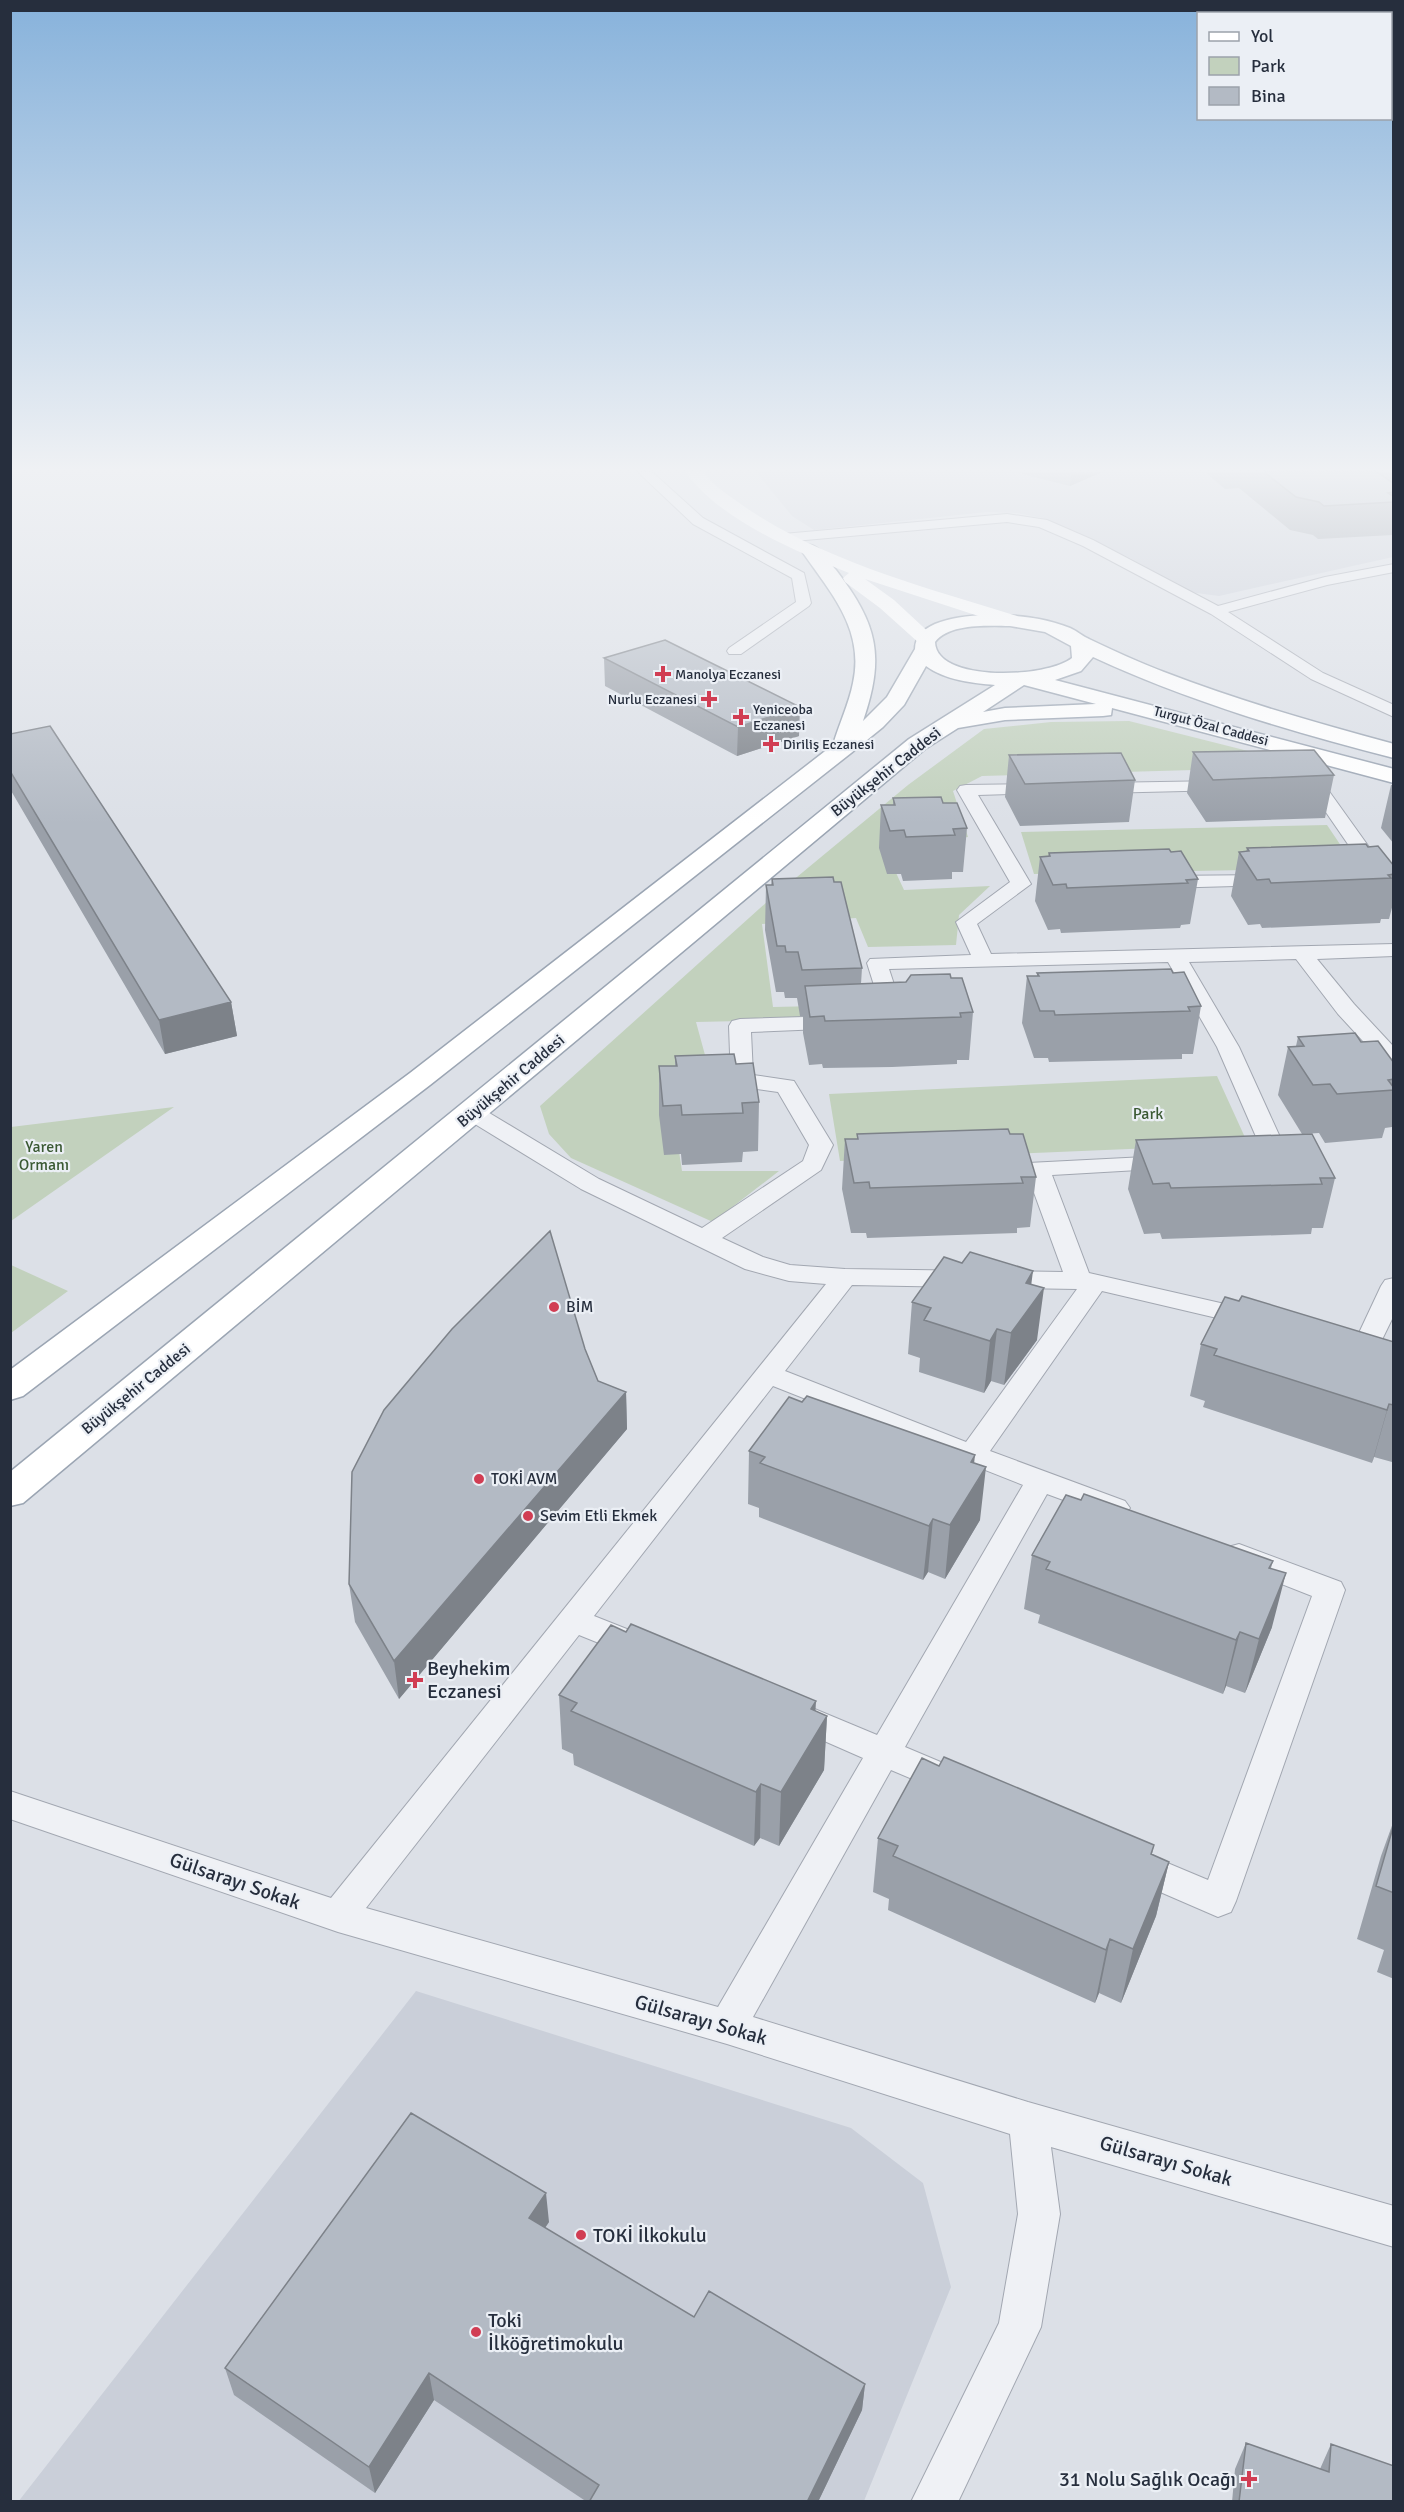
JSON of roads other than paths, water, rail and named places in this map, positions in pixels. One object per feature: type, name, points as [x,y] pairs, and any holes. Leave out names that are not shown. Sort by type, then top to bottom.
[{"type":"main road","points":[[840,589],[853,607],[862,632],[866,661],[865,680],[843,748]]},
{"type":"main road","points":[[869,589],[926,644],[939,664],[960,672],[985,678],[1023,679],[1051,676],[1076,666],[1083,657],[1082,647],[1078,642]]},
{"type":"main road","points":[[913,589],[1010,620]]},
{"type":"main road","points":[[10,1388],[420,1079],[843,748],[896,700],[904,689],[926,644],[936,631],[962,622],[1010,620]]},
{"type":"main road","name":"Turgut Özal Caddesi","points":[[1010,620],[1056,630],[1163,680],[1311,728],[1394,751]]},
{"type":"main road","points":[[1114,701],[1100,693],[1094,687],[1093,682],[1103,676],[1127,673],[1163,680]]},
{"type":"main road","name":"Turgut Özal Caddesi","points":[[1023,679],[1394,776]]},
{"type":"main road","name":"Büyükşehir Caddesi","points":[[10,1493],[473,1113],[909,750],[973,707],[1023,679]]},
{"type":"main road","points":[[904,689],[930,683],[955,686],[972,694],[975,699],[973,707]]},
{"type":"main road","points":[[942,727],[986,717],[1034,712],[1104,710],[1160,713]]},
{"type":"street","points":[[735,651],[804,603],[801,589]]},
{"type":"street","points":[[1175,589],[1216,611],[1317,676],[1394,712]]},
{"type":"street","points":[[1216,611],[1295,589]]},
{"type":"street","points":[[1281,785],[1315,784],[1394,897]]},
{"type":"street","points":[[1084,788],[1234,786]]},
{"type":"street","points":[[1021,884],[966,790],[1060,788]]},
{"type":"street","points":[[1359,879],[1382,879]]},
{"type":"street","points":[[1141,882],[1291,880]]},
{"type":"street","points":[[984,961],[966,921],[1021,884],[1045,883]]},
{"type":"street","points":[[705,1238],[813,1165],[821,1145],[786,1086],[742,1081],[740,1026],[894,1022],[877,963],[1394,950]]},
{"type":"street","points":[[1302,953],[1346,1009],[1394,1061]]},
{"type":"street","points":[[1175,957],[1228,1047],[1278,1159],[1244,1161]]},
{"type":"street","points":[[473,1113],[590,1184],[754,1263],[789,1273],[845,1277],[1087,1281],[1276,1324]]},
{"type":"street","points":[[1087,1281],[1037,1168],[1186,1162]]},
{"type":"street","points":[[338,1916],[845,1277]]},
{"type":"street","points":[[972,1455],[1087,1281]]},
{"type":"street","points":[[1366,1346],[1394,1286]]},
{"type":"street","points":[[1321,1335],[1394,1355]]},
{"type":"street","points":[[768,1374],[972,1455],[1140,1518]]},
{"type":"street","points":[[727,2027],[1040,1480]]},
{"type":"street","points":[[1110,1853],[1218,1901],[1330,1590],[1207,1543]]},
{"type":"street","points":[[573,1620],[659,1656]]},
{"type":"street","points":[[767,1702],[982,1796]]},
{"type":"street","name":"Gülsarayı Sokak","points":[[10,1805],[338,1916],[727,2027],[1028,2121],[1394,2228]]},
{"type":"street","points":[[934,2502],[1020,2327],[1039,2214],[1028,2121]]},
{"type":"place","name":"Manolya Eczanesi","points":[[663,674]]},
{"type":"place","name":"Nurlu Eczanesi","points":[[709,699]]},
{"type":"place","name":"Yeniceoba Eczanesi","points":[[741,717]]},
{"type":"place","name":"Diriliş Eczanesi","points":[[771,744]]},
{"type":"place","name":"BİM","points":[[554,1307]]},
{"type":"place","name":"TOKİ AVM","points":[[479,1479]]},
{"type":"place","name":"Sevim Etli Ekmek","points":[[528,1516]]},
{"type":"place","name":"Beyhekim Eczanesi","points":[[415,1680]]},
{"type":"place","name":"TOKİ İlkokulu","points":[[581,2235]]},
{"type":"place","name":"Toki İlköğretimokulu","points":[[476,2332]]},
{"type":"place","name":"31 Nolu Sağlık Ocağı","points":[[1249,2479]]},
{"type":"park label","name":"Park","points":[[1148,1114]]},
{"type":"park label","name":"Yaren Ormanı","points":[[44,1156]]}]
